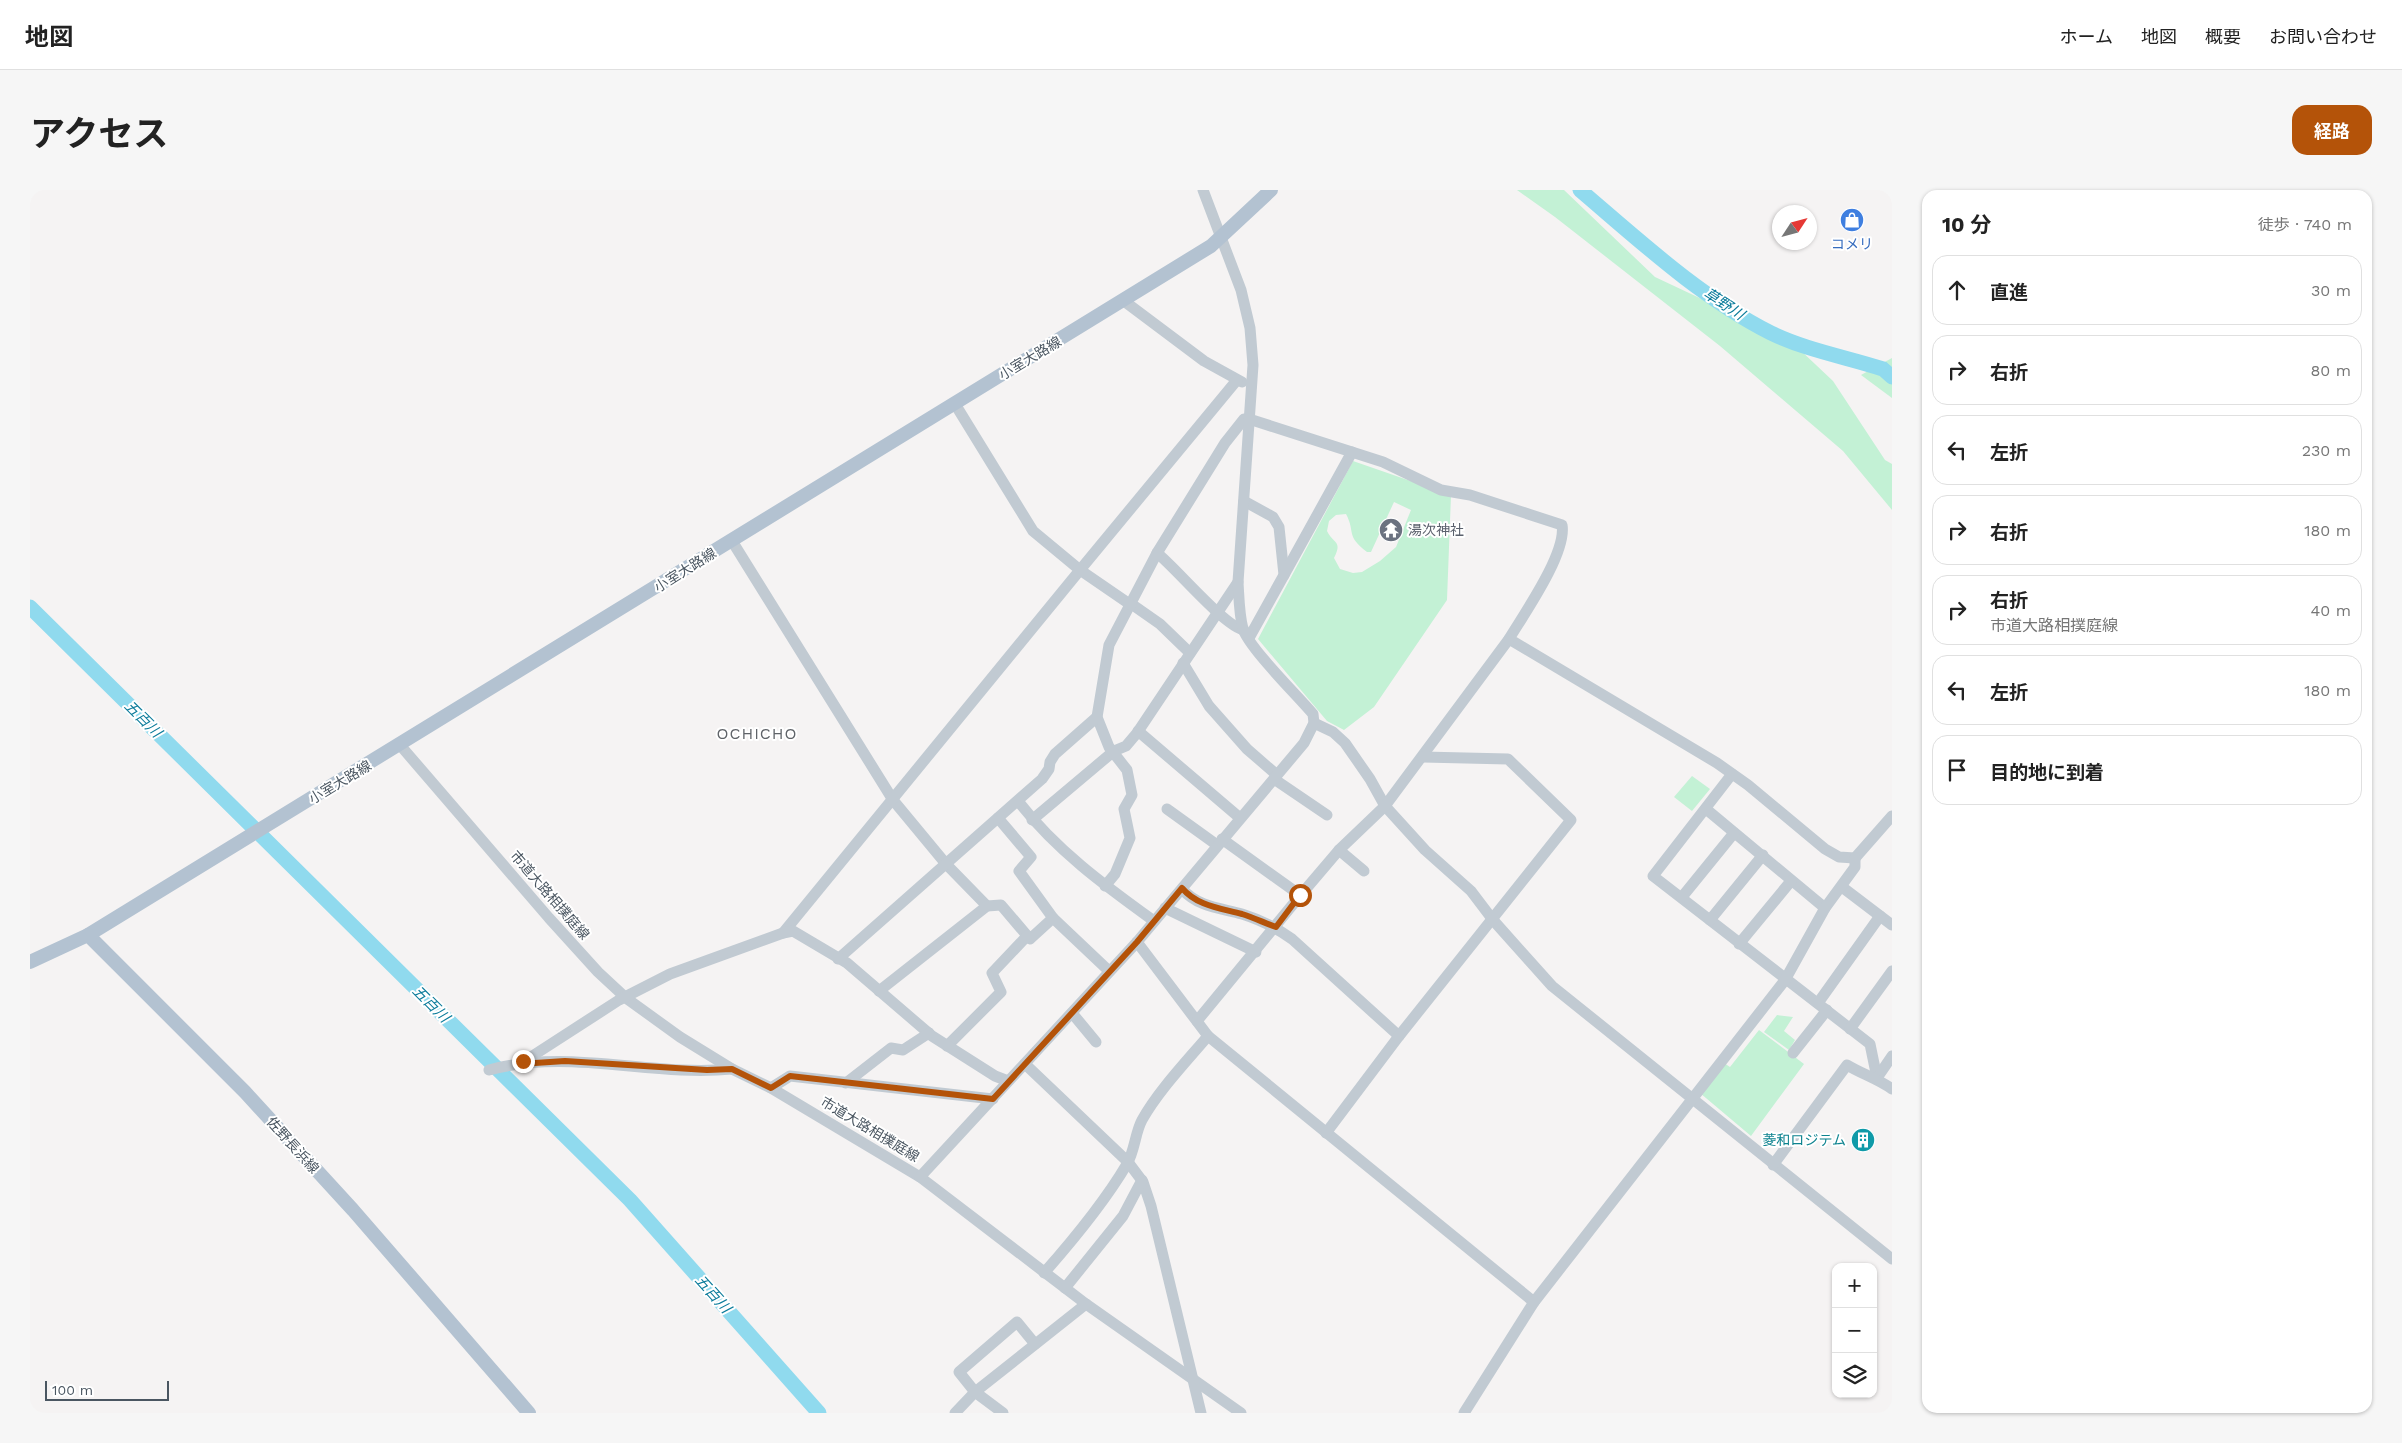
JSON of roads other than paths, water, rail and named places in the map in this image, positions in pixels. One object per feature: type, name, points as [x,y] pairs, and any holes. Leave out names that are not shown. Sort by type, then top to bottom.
[{"type":"main road","name":"小室大路線","points":[[88,935],[1124,301],[1220,239],[1271,190]]},
{"type":"main road","points":[[30,962],[88,935]]},
{"type":"main road","name":"佐野長浜線","points":[[88,935],[245,1092],[353,1210],[529,1413]]},
{"type":"street","points":[[920,1177],[1137,942],[1304,743],[1314,723],[1313,714],[1262,656],[1247,634],[1239,609],[1238,582],[1253,365],[1250,328],[1241,290],[1220,239],[1203,190]]},
{"type":"street","points":[[1124,301],[1204,361],[1237,380],[1251,384]]},
{"type":"street","points":[[783,933],[1237,380]]},
{"type":"street","points":[[955,404],[1032,531],[1080,570],[1160,624],[1186,658],[1209,706],[1275,777],[1327,815]]},
{"type":"street","points":[[1105,886],[1115,874],[1130,838],[1124,808],[1132,795],[1127,770],[1109,747],[1097,717],[1109,645],[1157,553],[1225,443],[1244,419],[1383,462],[1441,490],[1470,495],[1562,525],[1564,535],[1546,579],[1509,639],[1423,757],[1385,806],[1339,850],[1300,895],[1256,952],[1197,1021]]},
{"type":"street","points":[[1247,634],[1284,575],[1352,452]]},
{"type":"street","points":[[1244,501],[1273,517],[1279,527],[1284,575]]},
{"type":"street","points":[[732,541],[893,800],[946,864],[987,906]]},
{"type":"street","points":[[1157,553],[1217,611],[1247,634]]},
{"type":"street","points":[[1032,820],[1114,751],[1126,746],[1238,582]]},
{"type":"street","points":[[1509,639],[1717,763],[1825,849],[1839,857],[1855,858]]},
{"type":"street","points":[[838,959],[1042,779],[1049,770],[1050,762],[1055,754],[1097,717]]},
{"type":"street","points":[[1314,723],[1333,732],[1345,743],[1370,779],[1385,806],[1425,850],[1471,891],[1493,920],[1552,986],[1892,1259]]},
{"type":"street","points":[[1138,731],[1240,818]]},
{"type":"street","name":"市道大路相撲庭線","points":[[400,745],[549,918],[598,972],[626,998],[680,1037],[732,1069],[771,1088],[920,1177],[955,1201],[1044,1273],[1086,1304],[1241,1413]]},
{"type":"street","points":[[1326,1133],[1400,1036],[1571,820],[1508,759],[1423,757]]},
{"type":"street","points":[[1732,774],[1653,876],[1870,1044],[1877,1078]]},
{"type":"street","points":[[1018,801],[1032,820],[1083,869],[1154,921]]},
{"type":"street","points":[[1167,809],[1300,895]]},
{"type":"street","points":[[1706,809],[1825,908]]},
{"type":"street","points":[[998,818],[1031,857],[1019,871],[1053,918],[1109,971]]},
{"type":"street","points":[[1464,1413],[1534,1302],[1785,980],[1825,908],[1855,867],[1855,858],[1889,819]]},
{"type":"street","points":[[1682,897],[1734,833]]},
{"type":"street","points":[[1339,850],[1364,870]]},
{"type":"street","points":[[1710,920],[1763,855]]},
{"type":"street","points":[[1739,944],[1791,881]]},
{"type":"street","points":[[1842,887],[1892,925]]},
{"type":"street","points":[[1182,888],[1189,897],[1209,906],[1244,915],[1276,927],[1299,945],[1400,1036]]},
{"type":"street","points":[[879,991],[987,906],[1001,905],[1030,939],[1053,918]]},
{"type":"street","points":[[1165,908],[1256,952]]},
{"type":"street","points":[[1793,1054],[1880,916]]},
{"type":"street","points":[[520,1064],[619,1000],[670,974],[793,931],[847,963],[929,1033],[995,1076],[1008,1081]]},
{"type":"street","points":[[948,1046],[1001,992],[992,973],[1028,936]]},
{"type":"street","points":[[1137,942],[1208,1036],[1534,1302]]},
{"type":"street","points":[[1850,1029],[1888,987],[1892,972]]},
{"type":"street","points":[[1072,1013],[1096,1042]]},
{"type":"street","points":[[846,1083],[891,1048],[904,1050],[929,1033]]},
{"type":"street","points":[[1044,1273],[1070,1244],[1128,1162],[1136,1143],[1141,1122],[1208,1036]]},
{"type":"street","points":[[1877,1078],[1892,1056]]},
{"type":"street","points":[[488,1070],[501,1066],[565,1061],[707,1070],[732,1069]]},
{"type":"street","points":[[1025,1064],[1128,1162],[1142,1180],[1152,1206],[1201,1413]]},
{"type":"street","points":[[1773,1165],[1846,1065],[1866,1077],[1877,1078],[1892,1089]]},
{"type":"street","points":[[771,1088],[790,1076],[993,1099]]},
{"type":"street","points":[[1065,1288],[1123,1216],[1142,1180]]},
{"type":"street","points":[[954,1413],[976,1392],[1034,1344],[1086,1304]]},
{"type":"street","points":[[1003,1413],[976,1392],[959,1372],[1017,1322],[1034,1344]]},
{"type":"waterway","name":"草野川","points":[[1580,190],[1695,286],[1745,319],[1784,339],[1883,369],[1892,377]]},
{"type":"waterway","name":"五百川","points":[[30,607],[630,1200],[819,1413]]},
{"type":"place","name":"コメリ","points":[[1852,220]]},
{"type":"place","name":"湯次神社","points":[[1391,530]]},
{"type":"place","name":"菱和ロジテム","points":[[1863,1140]]},
{"type":"district","name":"OCHICHO","points":[[757,733]]}]
